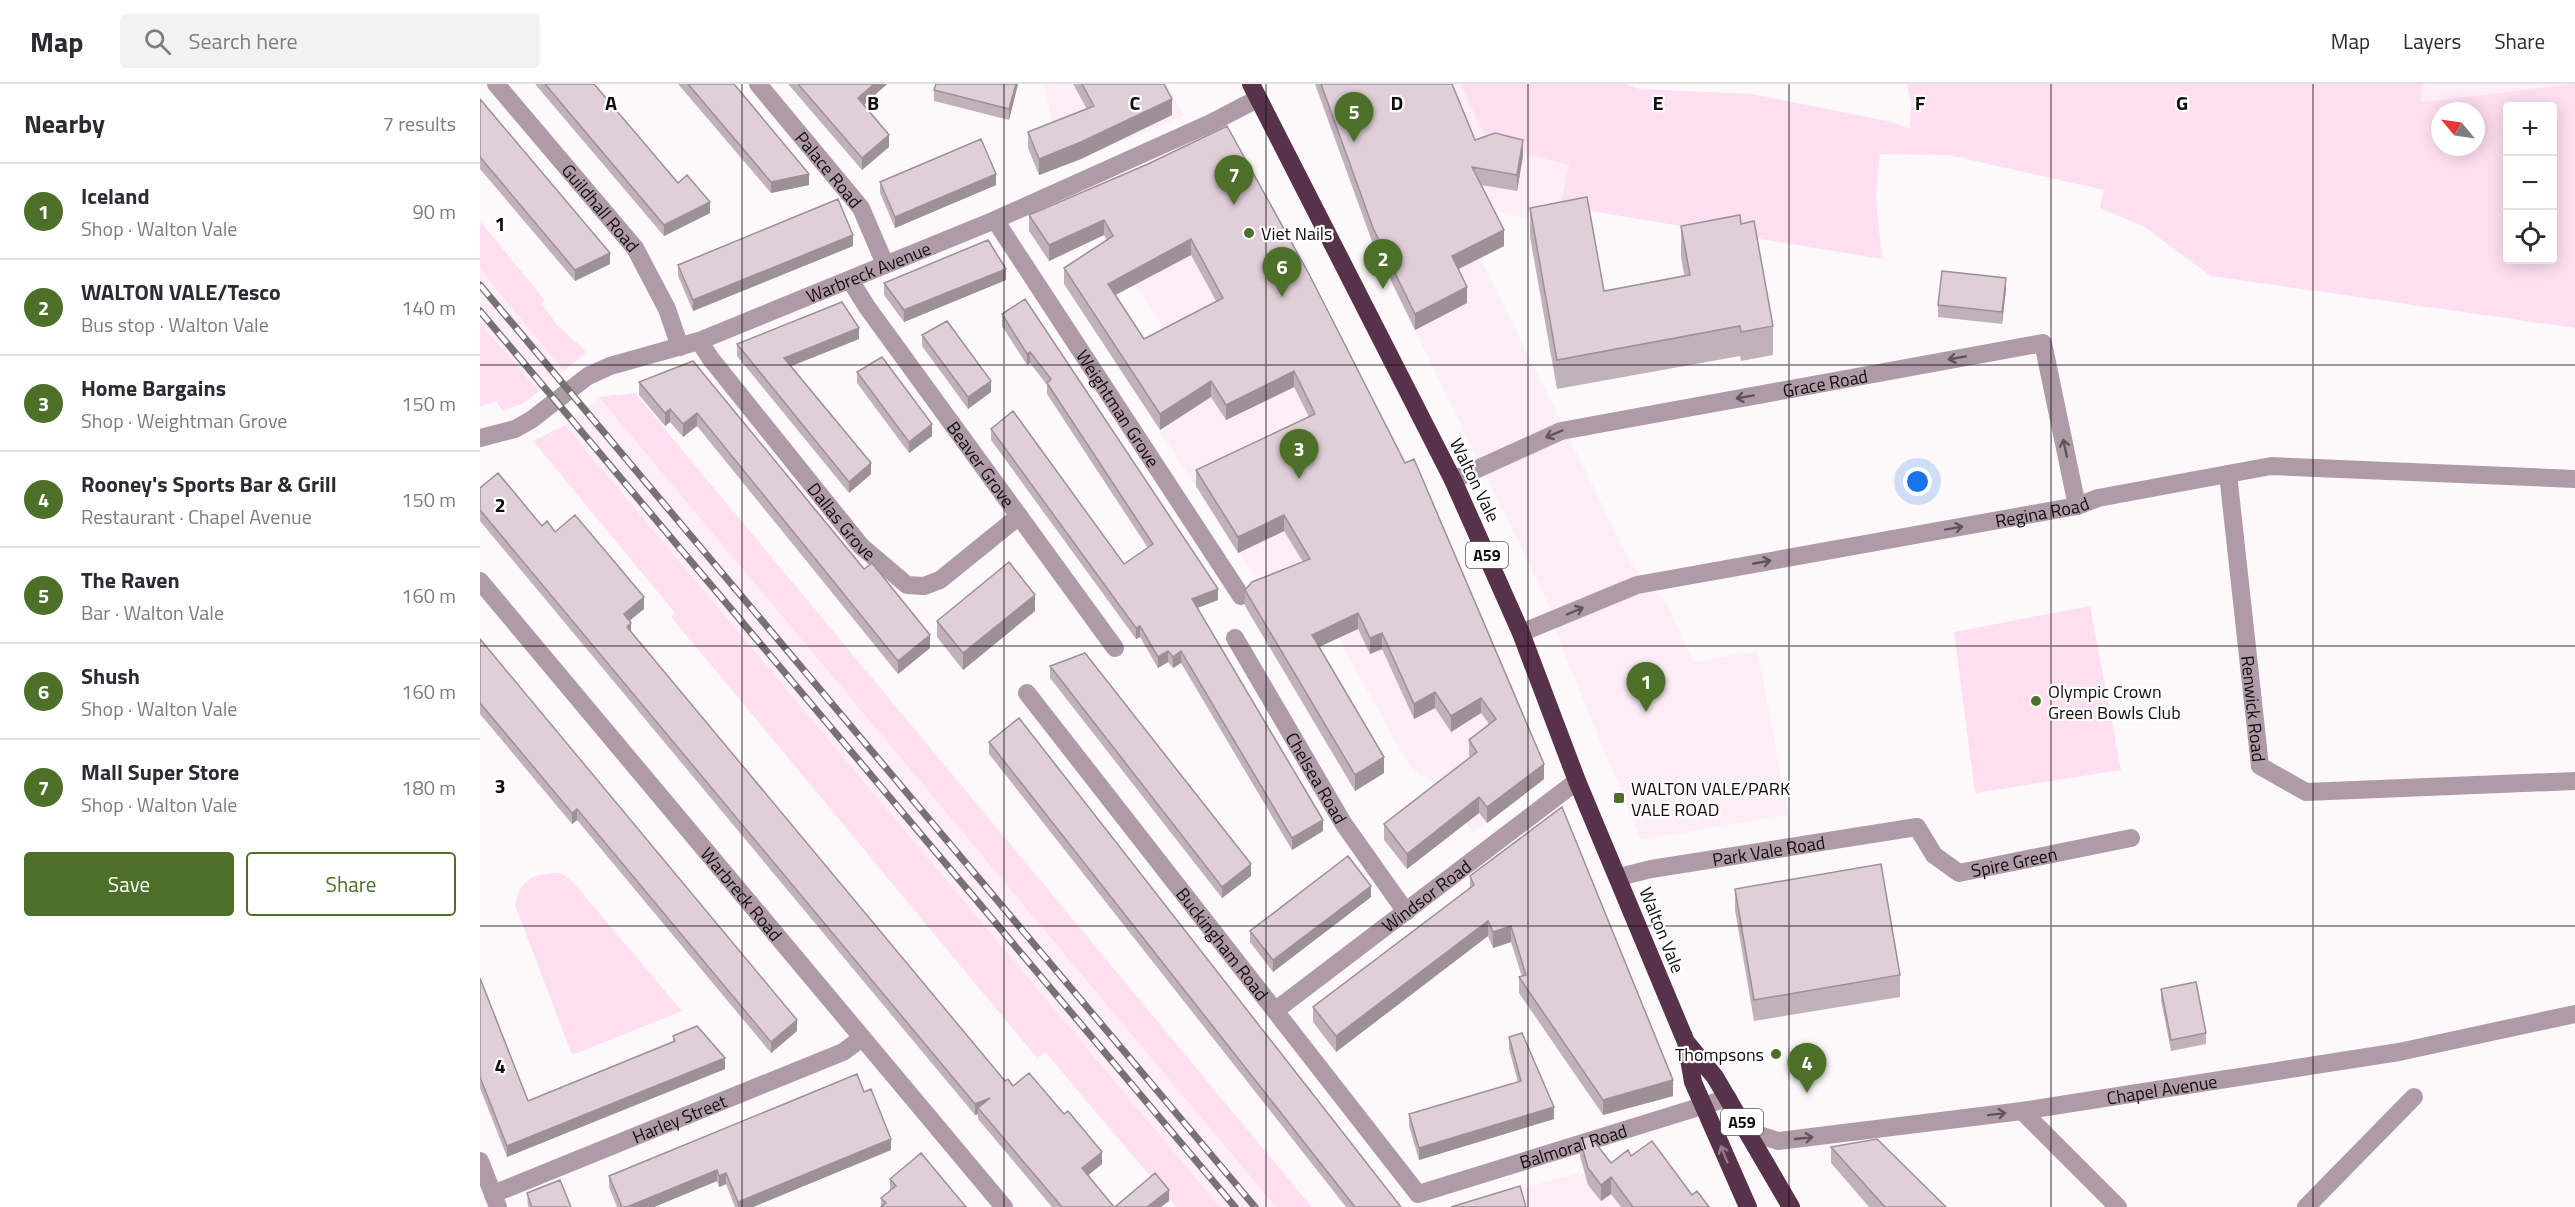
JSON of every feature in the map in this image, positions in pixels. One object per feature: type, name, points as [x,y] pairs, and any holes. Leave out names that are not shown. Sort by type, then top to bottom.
[{"type":"highway","name":"Walton Vale","points":[[1254,91],[1453,480],[1521,633],[1577,781],[1686,1042],[1728,1098],[1791,1207]]},
{"type":"highway","name":"Walton Vale","points":[[1686,1042],[1690,1073],[1748,1207]]},
{"type":"street","name":"Guildhall Road","points":[[496,84],[635,248],[667,309],[680,347]]},
{"type":"street","name":"Palace Road","points":[[758,84],[861,208],[885,264]]},
{"type":"street","name":"Warbreck Avenue","points":[[487,436],[515,429],[531,420],[588,376],[610,366],[699,341],[995,220],[1211,123],[1254,91]]},
{"type":"street","name":"Weightman Grove","points":[[995,220],[1240,596]]},
{"type":"street","name":"Beaver Grove","points":[[850,280],[862,301],[1115,648]]},
{"type":"street","name":"Dallas Grove","points":[[699,341],[861,546],[877,557],[898,581],[916,587],[934,584],[1019,516]]},
{"type":"street","name":"Grace Road","points":[[1453,480],[1561,431],[2043,343],[2077,506]]},
{"type":"street","name":"Regina Road","points":[[1521,633],[1637,585],[2077,506],[2098,498],[2271,466],[2575,479]]},
{"type":"street","name":"Renwick Road","points":[[2228,474],[2260,766],[2306,792],[2575,782]]},
{"type":"street","name":"Warbreck Road","points":[[480,581],[1004,1207]]},
{"type":"street","name":"Chelsea Road","points":[[1235,638],[1343,824],[1406,912]]},
{"type":"street","name":"Buckingham Road","points":[[1027,693],[1418,1194]]},
{"type":"street","name":"Windsor Road","points":[[1276,1010],[1577,781]]},
{"type":"street","name":"Park Vale Road","points":[[1619,877],[1651,869],[1917,827]]},
{"type":"street","name":"Spire Green","points":[[1917,827],[1934,855],[1959,873],[2131,838]]},
{"type":"street","name":"Chapel Avenue","points":[[1747,1131],[1778,1141],[2022,1111],[2399,1052],[2575,1014]]},
{"type":"street","name":"Harley Street","points":[[495,1200],[843,1053],[862,1038]]},
{"type":"street","points":[[2306,1207],[2414,1097]]},
{"type":"street","name":"Balmoral Road","points":[[1418,1194],[1704,1108],[1728,1098]]},
{"type":"street","points":[[2022,1111],[2118,1207]]},
{"type":"street","points":[[480,1161],[495,1200]]},
{"type":"shaded area","points":[[1044,84],[1167,84],[1184,116],[1065,165],[1055,138]]},
{"type":"shaded area","points":[[1315,84],[1460,84],[1489,144],[1569,165],[1555,225],[1485,209],[1462,221],[1630,561],[1666,602],[1693,662],[1758,651],[1788,815],[1641,840],[1561,645],[1548,603],[1373,244]]},
{"type":"shaded area","points":[[1460,84],[1627,84],[1639,89],[1752,94],[1892,122],[1910,129],[1911,102],[1907,84],[2422,84],[2421,102],[2575,84],[2575,328],[2211,276],[2143,226],[2100,208],[2104,190],[1949,155],[1880,154],[1876,197],[1882,259],[1560,206],[1569,165],[1489,144]]},
{"type":"shaded area","points":[[2422,84],[2575,84],[2421,102]]},
{"type":"shaded area","points":[[1228,139],[1415,474],[1544,781],[1473,832],[1430,778],[1419,776],[1405,759],[1305,577],[1264,591],[1160,432],[1209,396],[1081,205]]},
{"type":"shaded area","points":[[480,221],[545,300],[541,303],[558,326],[587,352],[564,371],[480,269]]},
{"type":"shaded area","points":[[480,269],[564,371],[539,391],[480,322]]},
{"type":"shaded area","points":[[480,323],[539,391],[524,403],[502,411],[496,401],[480,407]]},
{"type":"shaded area","points":[[635,393],[1312,1207],[1276,1207],[599,397]]},
{"type":"shaded area","points":[[599,397],[1276,1207],[1220,1207],[565,425]]},
{"type":"shaded area","points":[[565,425],[1220,1207],[1176,1207],[1045,1052],[1037,1058],[671,617],[675,613],[533,441]]},
{"type":"shaded area","name":"Olympic Crown Green Bowls Club","points":[[2090,606],[2121,770],[1975,793],[1954,632]]},
{"type":"shaded area","points":[[561,873],[573,882],[682,1011],[572,1055],[515,905],[521,889],[530,879],[543,874]]},
{"type":"shaded area","points":[[1652,1157],[1689,1207],[1528,1207],[1522,1187]]},
{"type":"building","points":[[545,84],[594,84],[678,183],[687,175],[710,202],[664,225]]},
{"type":"building","points":[[688,84],[734,84],[809,174],[771,182]]},
{"type":"building","points":[[798,84],[874,84],[858,98],[889,135],[862,158]]},
{"type":"building","points":[[936,84],[1016,84],[1009,109],[934,90]]},
{"type":"building","points":[[1082,84],[1164,84],[1172,99],[1039,159],[1028,132],[1094,106]]},
{"type":"building","points":[[1321,84],[1452,84],[1475,140],[1495,133],[1523,140],[1517,175],[1472,167],[1504,230],[1452,256],[1467,287],[1415,314],[1373,228]]},
{"type":"building","points":[[480,99],[610,253],[575,270],[480,157]]},
{"type":"building","points":[[1227,126],[1309,274],[1405,463],[1414,459],[1544,764],[1487,807],[1479,797],[1407,854],[1384,824],[1477,752],[1469,740],[1496,719],[1481,698],[1451,716],[1435,692],[1414,704],[1382,633],[1370,638],[1358,613],[1312,635],[1384,757],[1355,775],[1245,590],[1252,582],[1310,559],[1284,515],[1238,537],[1196,470],[1315,414],[1294,371],[1226,405],[1211,381],[1160,414],[1064,268],[1113,236],[1104,220],[1049,245],[1029,215],[1148,164]],"holes":[[[1191,239],[1223,298],[1144,339],[1108,284]]]},
{"type":"building","points":[[981,139],[996,174],[895,217],[880,182]]},
{"type":"building","points":[[1587,197],[1604,291],[1690,275],[1681,226],[1740,215],[1741,224],[1754,221],[1773,326],[1741,332],[1740,326],[1557,360],[1530,208]]},
{"type":"building","points":[[838,199],[853,235],[693,300],[678,265]]},
{"type":"building","points":[[988,240],[1006,269],[904,310],[884,283]]},
{"type":"building","points":[[1942,271],[2006,278],[2002,312],[1938,305]]},
{"type":"building","points":[[1025,299],[1218,589],[1192,599],[1323,820],[1292,838],[1181,651],[1173,657],[1168,651],[1158,657],[1140,626],[1136,628],[991,429],[1013,411],[1124,564],[1153,544],[1047,383],[1051,379],[1030,352],[1027,354],[1002,314]]},
{"type":"building","points":[[842,302],[859,328],[784,358],[871,463],[849,482],[737,344]]},
{"type":"building","points":[[947,321],[991,381],[968,397],[922,335]]},
{"type":"building","points":[[882,357],[932,424],[909,442],[857,372]]},
{"type":"building","points":[[693,361],[864,569],[872,563],[930,635],[898,661],[697,413],[683,424],[670,409],[665,413],[639,382]]},
{"type":"building","points":[[498,473],[542,526],[547,521],[555,532],[575,515],[644,597],[624,614],[631,623],[627,627],[1005,1081],[1008,1079],[1013,1086],[1029,1073],[1064,1114],[1068,1111],[1102,1152],[1082,1168],[1114,1207],[1062,1207],[978,1108],[990,1098],[975,1104],[480,510],[480,488]]},
{"type":"building","points":[[1009,562],[1035,595],[963,653],[937,621]]},
{"type":"building","points":[[480,639],[797,1020],[771,1042],[577,809],[572,813],[480,703]]},
{"type":"building","points":[[1085,653],[1251,864],[1222,887],[1050,666]]},
{"type":"building","points":[[1019,718],[1401,1207],[1355,1207],[989,742]]},
{"type":"building","points":[[1562,807],[1673,1080],[1603,1100],[1519,977],[1526,975],[1511,926],[1493,932],[1488,921],[1336,1036],[1313,1007],[1474,885],[1470,876]]},
{"type":"building","points":[[1348,856],[1371,886],[1273,960],[1250,931]]},
{"type":"building","points":[[1881,864],[1900,975],[1754,1000],[1735,889]]},
{"type":"building","points":[[480,978],[528,1101],[675,1041],[673,1036],[697,1026],[725,1058],[507,1146],[480,1077]]},
{"type":"building","points":[[2196,982],[2206,1033],[2171,1040],[2161,989]]},
{"type":"building","points":[[1522,1033],[1554,1107],[1419,1148],[1409,1114],[1521,1081],[1509,1037]]},
{"type":"building","points":[[857,1074],[864,1092],[871,1089],[891,1139],[738,1202],[726,1173],[719,1176],[717,1170],[627,1207],[622,1207],[609,1176]]},
{"type":"building","points":[[1590,1136],[1611,1163],[1628,1150],[1631,1156],[1652,1141],[1692,1195],[1697,1191],[1709,1207],[1633,1207],[1611,1177],[1601,1185],[1588,1168],[1580,1139]]},
{"type":"building","points":[[1877,1139],[1946,1207],[1885,1207],[1831,1147]]},
{"type":"building","points":[[921,1153],[966,1207],[881,1207],[886,1203],[881,1198],[896,1186],[890,1179]]},
{"type":"building","points":[[1155,1173],[1169,1190],[1147,1207],[1115,1207]]},
{"type":"building","points":[[560,1180],[571,1207],[532,1207],[527,1193]]},
{"type":"building","points":[[1520,1186],[1526,1207],[1451,1207]]},
{"type":"railway","points":[[480,285],[1255,1207]]},
{"type":"railway","points":[[480,311],[1235,1207]]},
{"type":"place","name":"The Raven","points":[[1354,142]]},
{"type":"place","name":"Mall Super Store","points":[[1234,205]]},
{"type":"place","name":"Viet Nails","points":[[1249,233]]},
{"type":"place","name":"WALTON VALE/Tesco","points":[[1383,289]]},
{"type":"place","name":"Shush","points":[[1282,297]]},
{"type":"place","name":"Home Bargains","points":[[1299,479]]},
{"type":"place","name":"Olympic Crown Green Bowls Club","points":[[2036,701]]},
{"type":"place","name":"Iceland","points":[[1646,712]]},
{"type":"place","name":"WALTON VALE/PARK VALE ROAD","points":[[1619,798]]},
{"type":"place","name":"Thompsons","points":[[1776,1054]]},
{"type":"place","name":"Rooney's Sports Bar & Grill","points":[[1807,1093]]}]
